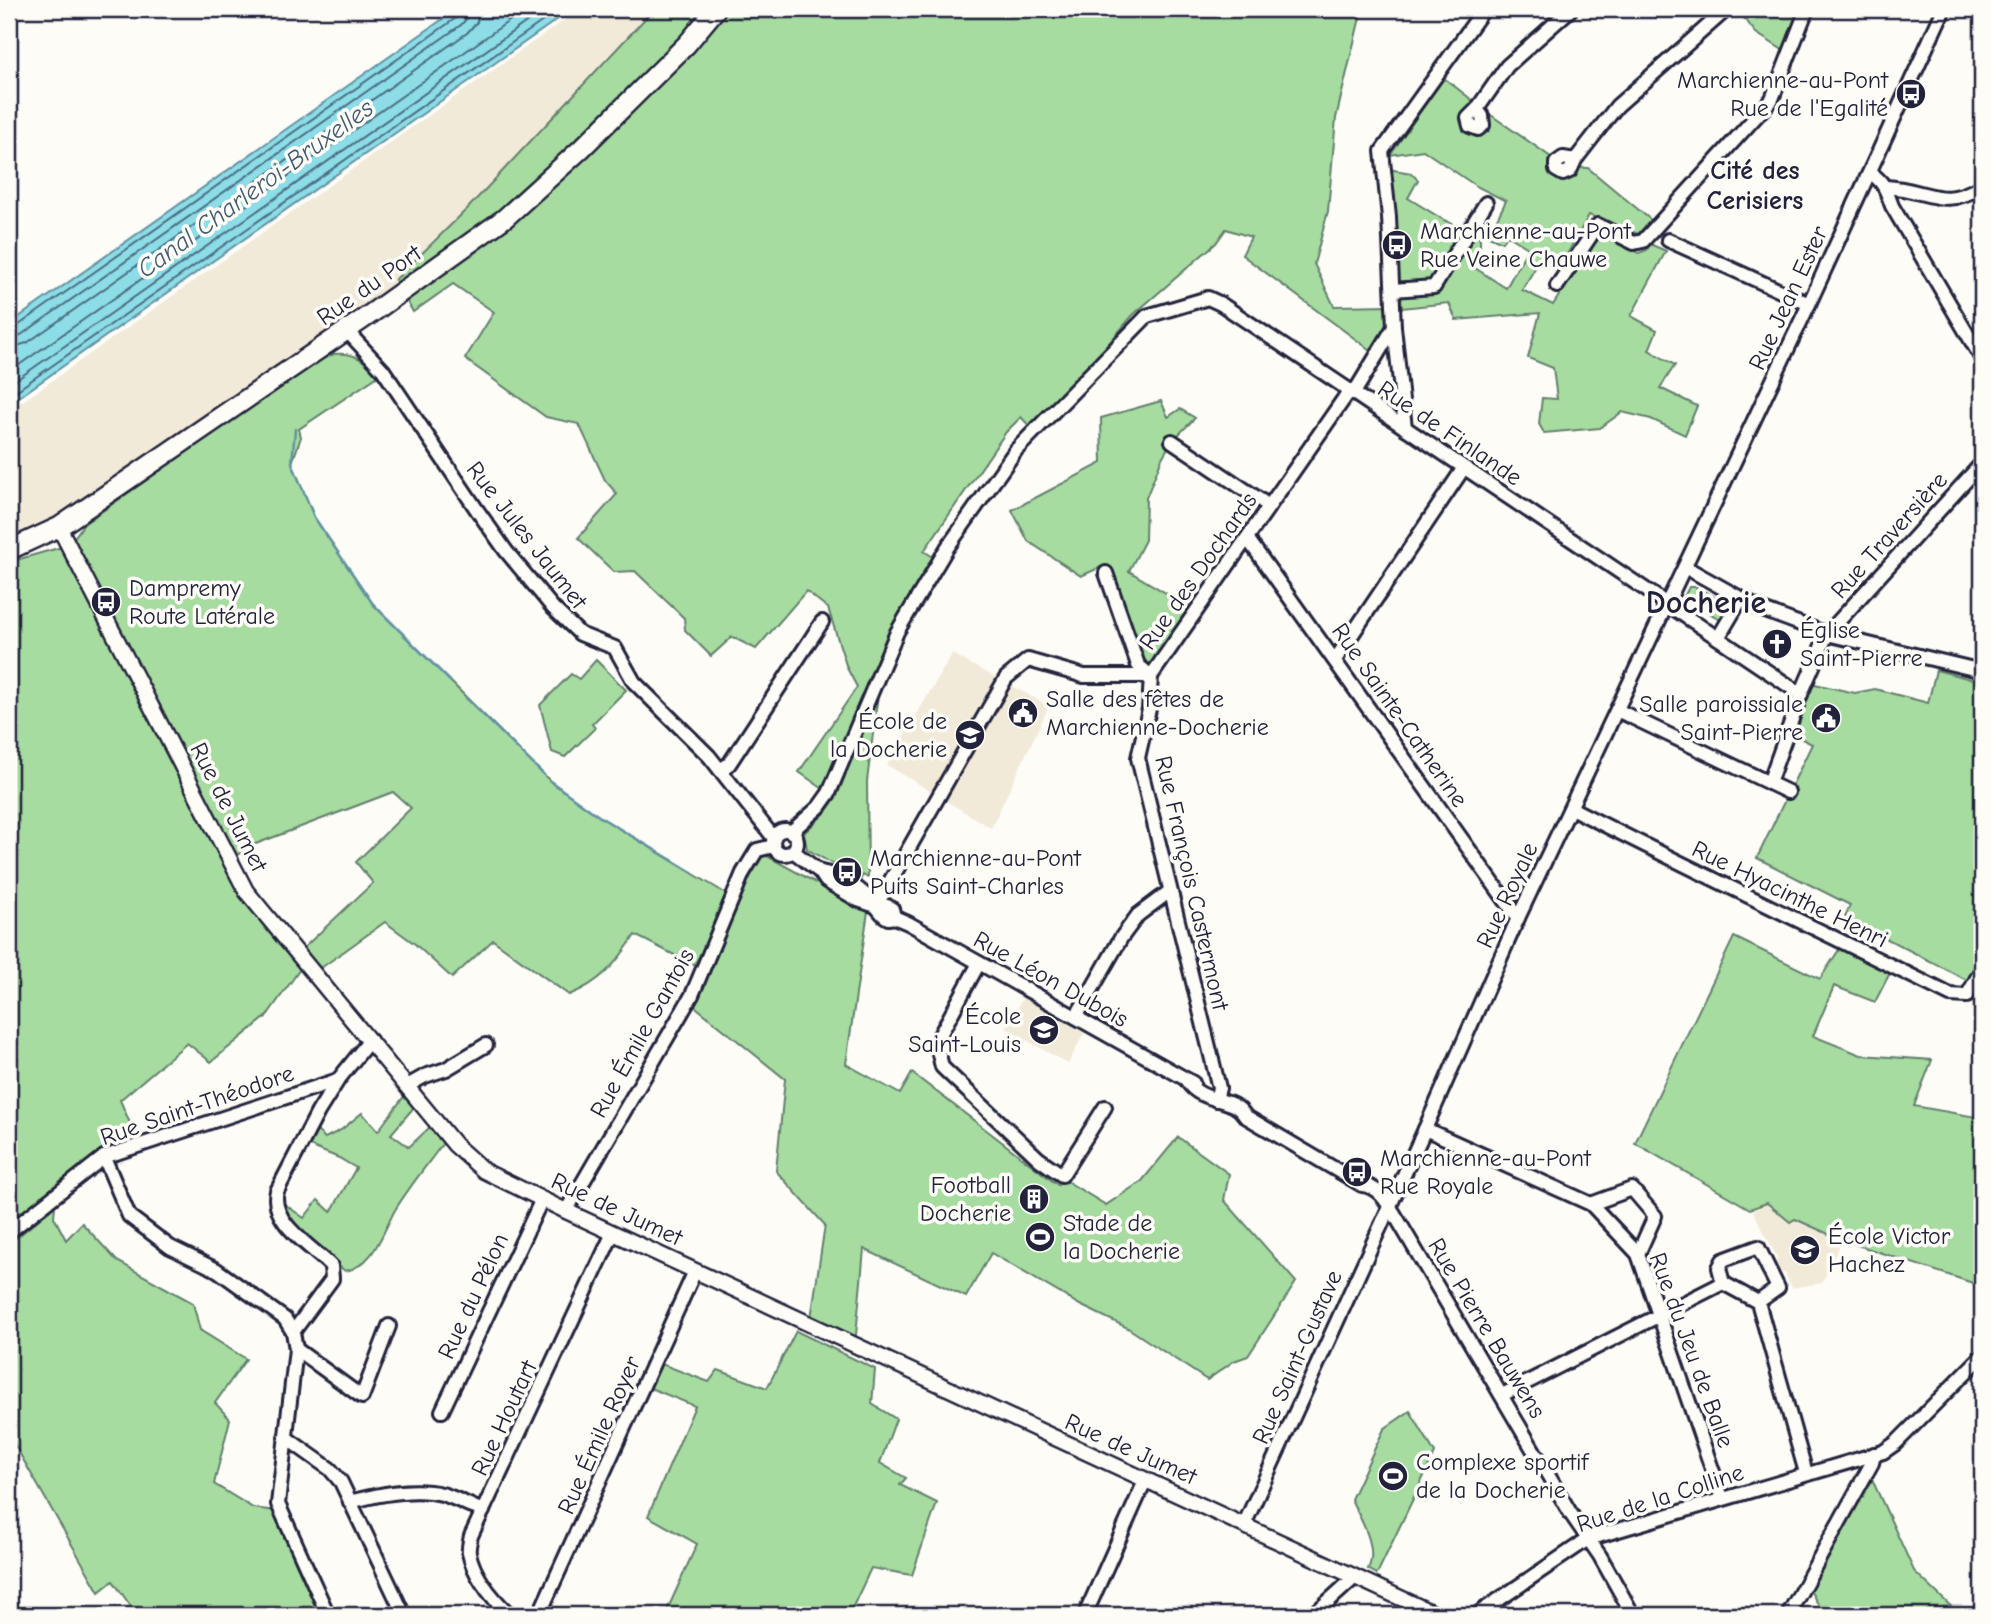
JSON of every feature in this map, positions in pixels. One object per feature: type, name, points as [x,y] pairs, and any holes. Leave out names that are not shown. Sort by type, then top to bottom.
[{"type":"main road","name":"Rue du Port","points":[[9,550],[59,527],[373,313],[505,218],[581,149],[687,44],[716,9]]},
{"type":"street","points":[[1405,428],[1394,327],[1382,151],[1484,9]]},
{"type":"street","points":[[1477,109],[1507,66],[1571,9]]},
{"type":"street","points":[[1574,160],[1618,106],[1727,9]]},
{"type":"street","points":[[1557,286],[1598,225],[1634,243],[1643,241],[1763,109],[1772,99],[1807,9]]},
{"type":"street","name":"Rue Jean Ester","points":[[1668,604],[1944,9]]},
{"type":"street","points":[[1870,173],[1886,187],[1892,206],[1982,359]]},
{"type":"street","points":[[1886,187],[1906,188],[1946,199],[1957,198],[1982,186]]},
{"type":"street","points":[[1392,290],[1434,287],[1486,203]]},
{"type":"street","points":[[1668,240],[1809,304]]},
{"type":"street","name":"Rue de Finlande","points":[[791,832],[819,807],[829,793],[897,632],[947,548],[1016,450],[1147,316],[1208,298],[1352,391],[1463,469],[1801,694]]},
{"type":"street","name":"Rue des Dochards","points":[[876,906],[1006,678],[1028,660],[1084,676],[1151,676],[1352,391],[1394,327]]},
{"type":"street","name":"Rue Jules Jaumet","points":[[346,330],[383,370],[506,551],[553,608],[580,634],[615,648],[634,682],[687,733],[720,770],[774,842]]},
{"type":"street","points":[[1172,441],[1269,506]]},
{"type":"street","name":"Rue Traversière","points":[[1769,783],[1801,694],[1827,634],[1982,463]]},
{"type":"street","points":[[1335,660],[1463,469]]},
{"type":"street","name":"Rue de Jumet","points":[[59,527],[246,891],[454,1145],[471,1161],[484,1171],[566,1211],[1437,1615]]},
{"type":"street","name":"Rue Sainte-Catherine","points":[[1247,538],[1518,918]]},
{"type":"street","points":[[1685,568],[1760,609],[1827,634],[1982,671]]},
{"type":"street","points":[[1106,573],[1138,665],[1151,676]]},
{"type":"street","points":[[1718,638],[1741,599]]},
{"type":"street","name":"Rue Royale","points":[[1388,1206],[1518,918],[1668,604]]},
{"type":"street","points":[[720,770],[729,764],[822,622]]},
{"type":"street","name":"Rue François Castermont","points":[[1151,676],[1149,709],[1138,758],[1219,1088],[1216,1100]]},
{"type":"street","points":[[1617,710],[1788,792]]},
{"type":"street","name":"Rue Hyacinthe Henri","points":[[1571,808],[1950,995],[1967,996],[1982,969]]},
{"type":"street","points":[[782,830],[791,832],[797,840],[793,851],[783,854],[774,842],[782,830]]},
{"type":"street","name":"Rue Émile Gantois","points":[[566,1211],[692,995],[743,873],[757,850],[774,842]]},
{"type":"street","name":"Rue Léon Dubois","points":[[793,851],[820,872],[826,881],[858,900],[876,906],[881,914],[888,918],[894,917],[1076,1017],[1187,1081],[1193,1091],[1242,1111],[1245,1116],[1362,1185],[1366,1192],[1388,1206]]},
{"type":"street","points":[[1076,1017],[1121,938],[1138,915],[1170,891]]},
{"type":"street","points":[[979,963],[940,1035],[942,1067],[1039,1159],[1062,1175],[1105,1107]]},
{"type":"street","name":"Rue Saint-Théodore","points":[[293,1332],[332,1279],[333,1271],[327,1262],[282,1220],[275,1199],[313,1122],[338,1080],[370,1040]]},
{"type":"street","points":[[407,1086],[446,1069],[486,1045]]},
{"type":"street","name":"Rue Saint-Théodore","points":[[9,1232],[104,1157],[338,1080]]},
{"type":"street","name":"Rue du Jeu de Balle","points":[[1424,1129],[1591,1204],[1637,1254],[1722,1498]]},
{"type":"street","points":[[104,1157],[129,1216],[170,1247],[228,1278],[285,1320],[293,1332],[296,1349],[278,1504],[328,1615]]},
{"type":"street","points":[[1591,1204],[1632,1189],[1655,1216],[1637,1254]]},
{"type":"street","name":"Rue du Pélon","points":[[442,1411],[542,1199]]},
{"type":"street","name":"Rue Pierre Bauwens","points":[[1388,1206],[1633,1615]]},
{"type":"street","name":"Rue Saint-Gustave","points":[[1244,1525],[1388,1206]]},
{"type":"street","name":"Rue Houtart","points":[[509,1615],[490,1596],[468,1551],[471,1536],[614,1233]]},
{"type":"street","points":[[1758,1302],[1778,1288],[1758,1247],[1723,1260],[1719,1268],[1723,1283],[1758,1302],[1806,1473]]},
{"type":"street","name":"Rue Émile Royer","points":[[539,1615],[695,1271]]},
{"type":"street","points":[[1502,1395],[1723,1283]]},
{"type":"street","points":[[296,1349],[362,1396],[389,1326]]},
{"type":"street","name":"Rue de la Colline","points":[[1476,1615],[1588,1539],[1883,1452],[1896,1443],[1982,1356]]},
{"type":"street","points":[[285,1437],[330,1469],[341,1482],[404,1615]]},
{"type":"street","points":[[1788,1615],[1872,1463],[1874,1454]]},
{"type":"street","points":[[1085,1615],[1145,1481]]},
{"type":"street","points":[[350,1502],[381,1494],[429,1492],[445,1495],[483,1511]]},
{"type":"street","points":[[1313,1615],[1354,1578]]},
{"type":"shaded area","points":[[580,9],[654,9],[468,208],[395,279],[399,288],[9,550],[9,411]]},
{"type":"shaded area","name":"École de la Docherie","points":[[952,654],[1049,706],[991,828],[887,765]]},
{"type":"shaded area","name":"École Saint-Louis","points":[[1023,997],[1084,1033],[1068,1064],[1006,1028]]},
{"type":"shaded area","name":"École Victor Hachez","points":[[1767,1203],[1790,1222],[1795,1219],[1842,1240],[1822,1283],[1792,1288],[1785,1273],[1779,1272],[1775,1264],[1778,1259],[1753,1211]]},
{"type":"green space","points":[[654,9],[1362,9],[1336,118],[1328,211],[1314,264],[1334,306],[1390,305],[1389,328],[1370,350],[1242,255],[1251,237],[1226,229],[1216,243],[1133,315],[1034,431],[1021,417],[1006,432],[924,551],[939,561],[911,604],[829,793],[799,772],[857,687],[847,668],[828,608],[806,591],[756,649],[732,637],[711,656],[685,630],[684,618],[635,571],[614,572],[578,538],[617,494],[605,480],[579,424],[546,417],[465,359],[494,312],[453,284],[413,312],[395,280],[468,208]]},
{"type":"green space","points":[[1737,9],[1804,9],[1789,54],[1756,33]]},
{"type":"green space","points":[[1444,78],[1565,167],[1588,168],[1651,220],[1638,234],[1589,215],[1559,269],[1541,258],[1522,290],[1553,305],[1600,231],[1639,253],[1647,250],[1650,244],[1666,251],[1631,316],[1657,330],[1649,350],[1675,365],[1660,388],[1697,406],[1685,435],[1651,419],[1622,412],[1600,428],[1544,433],[1539,424],[1542,398],[1557,399],[1553,368],[1528,358],[1540,313],[1456,320],[1449,303],[1402,308],[1388,169],[1411,173],[1418,180],[1408,198],[1444,220],[1480,237],[1480,247],[1469,264],[1506,288],[1528,248],[1507,235],[1502,242],[1489,236],[1492,231],[1484,227],[1487,223],[1494,225],[1506,201],[1476,186],[1423,150],[1390,155]]},
{"type":"green space","points":[[334,354],[348,354],[359,358],[378,376],[299,429],[301,437],[292,463],[314,517],[373,604],[550,781],[600,817],[725,893],[728,910],[694,965],[635,935],[607,971],[569,995],[493,940],[452,978],[415,944],[385,922],[314,973],[298,953],[373,883],[356,862],[411,808],[393,792],[253,845],[231,859],[239,876],[300,969],[266,1017],[211,1062],[187,1043],[120,1100],[139,1144],[57,1194],[9,1232],[9,562],[62,547],[73,539],[84,524],[315,362]]},
{"type":"green space","points":[[1161,401],[1168,417],[1180,409],[1195,418],[1172,441],[1162,458],[1146,498],[1145,540],[1129,571],[1196,611],[1151,676],[1138,665],[1103,566],[1081,576],[1028,541],[1012,510],[1102,463],[1101,418]]},
{"type":"green space","points":[[1689,587],[1696,587],[1726,603],[1723,608],[1730,612],[1724,622],[1684,597]]},
{"type":"green space","points":[[596,660],[626,690],[592,724],[595,728],[565,757],[552,752],[540,705],[571,674],[579,679]]},
{"type":"green space","points":[[1936,670],[1982,682],[1982,961],[1972,983],[1845,917],[1850,905],[1757,858],[1812,744],[1792,734],[1810,683],[1855,693],[1875,689],[1928,703]]},
{"type":"green space","points":[[879,686],[867,781],[868,878],[863,875],[860,880],[807,849],[804,833],[825,813],[837,796]]},
{"type":"green space","name":"Stade de la Docherie","points":[[762,856],[767,856],[868,911],[846,1064],[900,1094],[912,1073],[1058,1185],[1063,1179],[1106,1205],[1142,1181],[1178,1137],[1229,1174],[1224,1200],[1296,1282],[1248,1356],[1234,1361],[1207,1380],[1128,1328],[1080,1305],[991,1253],[966,1297],[864,1249],[855,1346],[810,1325],[825,1225],[776,1171],[785,1079],[692,1004]]},
{"type":"green space","points":[[1734,937],[1820,979],[1844,942],[1893,967],[1875,1002],[1834,986],[1813,1036],[1861,1055],[1932,1060],[1914,1106],[1982,1118],[1982,1286],[1842,1240],[1795,1219],[1790,1222],[1767,1203],[1750,1209],[1635,1143]]},
{"type":"green space","points":[[405,1095],[415,1106],[391,1134],[409,1147],[431,1126],[443,1143],[400,1201],[370,1256],[355,1268],[345,1271],[291,1228],[280,1201],[304,1218],[318,1200],[331,1212],[356,1168],[302,1143],[316,1130],[325,1138],[341,1130],[362,1113],[378,1131]]},
{"type":"green space","points":[[55,1206],[54,1217],[66,1240],[82,1223],[117,1261],[193,1303],[200,1330],[246,1359],[215,1403],[230,1419],[214,1484],[253,1508],[276,1511],[328,1615],[137,1615],[113,1581],[99,1592],[9,1435],[9,1244]]},
{"type":"green space","points":[[796,1331],[875,1369],[872,1404],[896,1419],[880,1463],[906,1478],[900,1485],[937,1503],[912,1575],[871,1568],[849,1615],[665,1615],[697,1544],[648,1516],[695,1406],[650,1388],[659,1363],[709,1382],[718,1370],[767,1388]]},
{"type":"green space","name":"Complexe sportif de la Docherie","points":[[1410,1411],[1435,1453],[1377,1574],[1368,1569],[1371,1560],[1370,1542],[1351,1499],[1384,1429]]},
{"type":"green space","points":[[1870,1475],[1914,1571],[1960,1615],[1824,1615],[1806,1583]]},
{"type":"water","name":"Canal Charleroi-Bruxelles","points":[[457,9],[572,9],[9,404],[9,324]]},
{"type":"waterway","points":[[295,429],[292,463],[314,517],[373,604],[450,681]]},
{"type":"waterway","points":[[466,698],[544,775]]},
{"type":"waterway","points":[[550,781],[600,817],[692,872]]},
{"type":"place","name":"Marchienne-au-Pont Rue de l'Egalité","points":[[1911,94]]},
{"type":"place","name":"Marchienne-au-Pont Rue Veine Chauwe","points":[[1397,245]]},
{"type":"place","name":"Dampremy Route Latérale","points":[[106,602]]},
{"type":"place","name":"Église Saint-Pierre","points":[[1777,644]]},
{"type":"place","name":"Salle des fêtes de Marchienne-Docherie","points":[[1023,713]]},
{"type":"place","name":"Salle paroissiale Saint-Pierre","points":[[1826,718]]},
{"type":"place","name":"École de la Docherie","points":[[970,735]]},
{"type":"place","name":"Marchienne-au-Pont Puits Saint-Charles","points":[[847,872]]},
{"type":"place","name":"École Saint-Louis","points":[[1044,1030]]},
{"type":"place","name":"Marchienne-au-Pont Rue Royale","points":[[1357,1172]]},
{"type":"place","name":"Football Docherie","points":[[1034,1199]]},
{"type":"place","name":"Stade de la Docherie","points":[[1040,1237]]},
{"type":"place","name":"École Victor Hachez","points":[[1805,1250]]},
{"type":"place","name":"Complexe sportif de la Docherie","points":[[1393,1476]]},
{"type":"district","name":"Cité des Cerisiers","points":[[1755,185]]},
{"type":"district","name":"Docherie","points":[[1706,602]]}]
